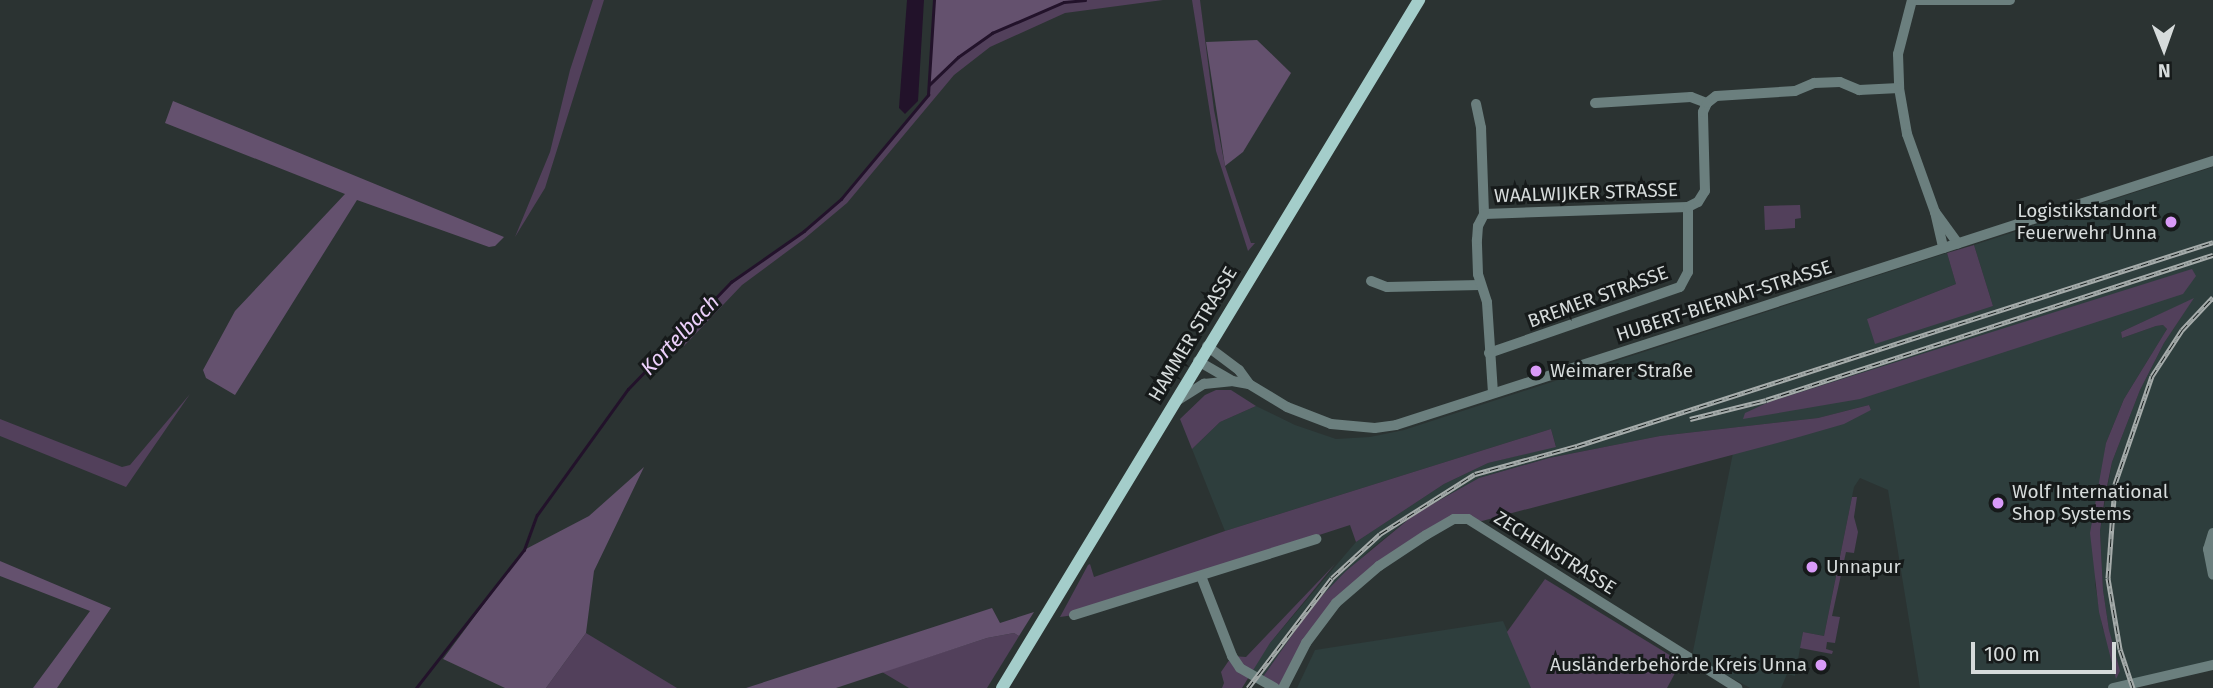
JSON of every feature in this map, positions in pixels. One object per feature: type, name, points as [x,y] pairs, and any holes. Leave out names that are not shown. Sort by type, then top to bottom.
[{"type":"main road","name":"HAMMER STRASSE","points":[[1002,688],[1419,0]]},
{"type":"street","points":[[1943,248],[1935,212],[1911,146],[1899,88],[1899,46],[1912,0],[2010,0]]},
{"type":"street","points":[[1595,103],[1691,97],[1707,103],[1723,94],[1795,91],[1814,83],[1840,82],[1859,90],[1899,88]]},
{"type":"street","points":[[1476,103],[1481,128],[1484,214]]},
{"type":"street","name":"WAALWIJKER STRASSE","points":[[1480,285],[1477,240],[1478,226],[1484,214],[1688,206],[1698,202],[1705,191],[1703,112],[1707,103]]},
{"type":"street","name":"HUBERT-BIERNAT-STRASSE","points":[[1198,361],[1232,381],[1249,384],[1311,418],[1352,428],[1396,425],[2213,161]]},
{"type":"street","name":"BREMER STRASSE","points":[[1489,353],[1680,287],[1688,272],[1688,206]]},
{"type":"street","points":[[1935,212],[1958,244]]},
{"type":"street","points":[[1371,281],[1387,287],[1480,285],[1487,302],[1493,393]]},
{"type":"street","name":"HUBERT-BIERNAT-STRASSE","points":[[1207,346],[1239,370],[1249,384]]},
{"type":"street","points":[[1174,402],[1204,384],[1232,381]]},
{"type":"street","name":"ZECHENSTRASSE","points":[[1283,688],[1306,643],[1336,603],[1379,566],[1417,541],[1454,519],[1468,519],[1737,688]]},
{"type":"street","points":[[2213,533],[2208,549],[2213,575]]},
{"type":"street","points":[[1073,615],[1316,539]]},
{"type":"street","points":[[1201,576],[1240,668],[1275,688]]},
{"type":"street","points":[[2113,688],[2213,665]]},
{"type":"shaded area","points":[[593,0],[604,0],[545,188],[515,237],[550,152],[570,70]]},
{"type":"shaded area","points":[[907,0],[924,0],[918,101],[905,114],[899,108]]},
{"type":"shaded area","points":[[935,0],[1085,0],[1064,2],[992,33],[958,57],[929,85]]},
{"type":"shaded area","points":[[1163,0],[1065,13],[990,47],[954,75],[847,203],[742,285],[684,346],[675,338],[731,282],[804,231],[841,199],[928,95],[929,85],[958,57],[992,33],[1064,2]]},
{"type":"shaded area","points":[[1192,0],[1200,0],[1214,110],[1225,166],[1251,243],[1255,243],[1248,251],[1216,151]]},
{"type":"shaded area","points":[[1257,40],[1291,73],[1243,152],[1225,166],[1206,42]]},
{"type":"shaded area","points":[[173,101],[504,237],[495,246],[489,247],[357,200],[235,395],[206,378],[203,370],[235,311],[345,194],[165,123]]},
{"type":"shaded area","points":[[2213,167],[2213,665],[2114,688],[1920,688],[1888,490],[1860,478],[1854,487],[1824,636],[1803,632],[1795,676],[1787,674],[1781,688],[1750,688],[1692,656],[1733,453],[1792,439],[1871,410],[1869,405],[1818,418],[1660,436],[1549,458],[1479,478],[1415,514],[1372,548],[1314,605],[1262,678],[1252,670],[1270,643],[1356,542],[1444,484],[1488,463],[1556,446],[1551,429],[1225,531],[1192,449],[1220,422],[1256,406],[1295,425],[1336,439],[1370,437],[1404,430],[1947,253],[1956,284],[1867,319],[1993,306],[1974,245]],"holes":[[[2193,299],[2164,343],[2140,390],[2112,462],[2100,531],[2103,590],[2109,630],[2103,630],[2095,584],[2106,443],[2124,399],[2167,329],[2163,325],[2156,326],[2122,338],[2121,332]]]},
{"type":"shaded area","points":[[1800,205],[1801,218],[1795,219],[1795,228],[1765,230],[1764,206]]},
{"type":"shaded area","points":[[1974,245],[1993,306],[1875,344],[1867,319],[1956,284],[1947,253]]},
{"type":"shaded area","points":[[2192,269],[2196,276],[2183,294],[1860,399],[1743,419],[1745,413],[1769,402]]},
{"type":"shaded area","points":[[2194,298],[2164,343],[2140,390],[2112,462],[2105,496],[2100,531],[2103,590],[2109,630],[2120,671],[2116,679],[2099,612],[2090,533],[2106,443],[2124,399],[2167,329],[2163,325],[2156,326],[2122,338],[2121,332]]},
{"type":"shaded area","points":[[1216,390],[1231,390],[1256,406],[1220,422],[1192,449],[1180,419],[1205,395]]},
{"type":"shaded area","points":[[190,394],[126,487],[0,436],[0,419],[122,467],[130,465]]},
{"type":"shaded area","points":[[1869,405],[1871,410],[1844,424],[1792,439],[1482,521],[1454,519],[1379,566],[1336,603],[1283,688],[1260,681],[1314,604],[1346,571],[1415,514],[1479,478],[1549,458],[1660,436],[1818,418]]},
{"type":"shaded area","points":[[1551,429],[1556,447],[1488,463],[1444,484],[1356,542],[1350,525],[1074,615],[1060,617],[1090,564],[1094,577],[1225,531]]},
{"type":"shaded area","points":[[644,467],[594,571],[586,633],[546,688],[505,688],[443,659],[524,550],[589,516]]},
{"type":"shaded area","points":[[1852,497],[1857,497],[1854,517],[1858,532],[1854,553],[1846,552],[1832,616],[1840,617],[1835,643],[1827,642],[1826,649],[1833,651],[1832,654],[1800,648],[1803,632],[1824,636]]},
{"type":"shaded area","points":[[0,561],[111,608],[57,688],[33,688],[90,611],[0,576]]},
{"type":"shaded area","points":[[1335,564],[1270,643],[1242,688],[1222,688],[1224,683],[1221,672],[1232,656],[1246,657]]},
{"type":"shaded area","points":[[1545,579],[1681,662],[1667,688],[1531,688],[1507,632]]},
{"type":"shaded area","points":[[992,608],[1000,623],[1034,612],[1019,636],[1014,633],[987,638],[836,688],[746,688]]},
{"type":"shaded area","points":[[1503,621],[1532,688],[1297,688],[1315,650]]},
{"type":"shaded area","points":[[586,633],[677,688],[546,688]]},
{"type":"shaded area","points":[[1014,633],[1019,636],[987,688],[909,688],[882,672],[987,638]]},
{"type":"waterway","name":"Kortelbach","points":[[416,688],[524,550],[537,515],[628,389],[731,282],[804,231],[841,199],[928,95],[934,0]]},
{"type":"waterway","points":[[929,85],[958,57],[992,33],[1064,2],[1085,0]]},
{"type":"railway","points":[[1248,688],[1332,578],[1380,534],[1475,474],[1577,446],[2213,242]]},
{"type":"railway","points":[[1690,419],[1766,400],[2213,255]]},
{"type":"railway","points":[[2133,688],[2120,649],[2108,578],[2115,484],[2152,376],[2182,330],[2213,297]]},
{"type":"place","name":"Logistikstandort Feuerwehr Unna","points":[[2171,222]]},
{"type":"place","name":"Weimarer Straße","points":[[1536,371]]},
{"type":"place","name":"Wolf International Shop Systems","points":[[1998,503]]},
{"type":"place","name":"Unnapur","points":[[1812,567]]},
{"type":"place","name":"Ausländerbehörde Kreis Unna","points":[[1821,665]]}]
